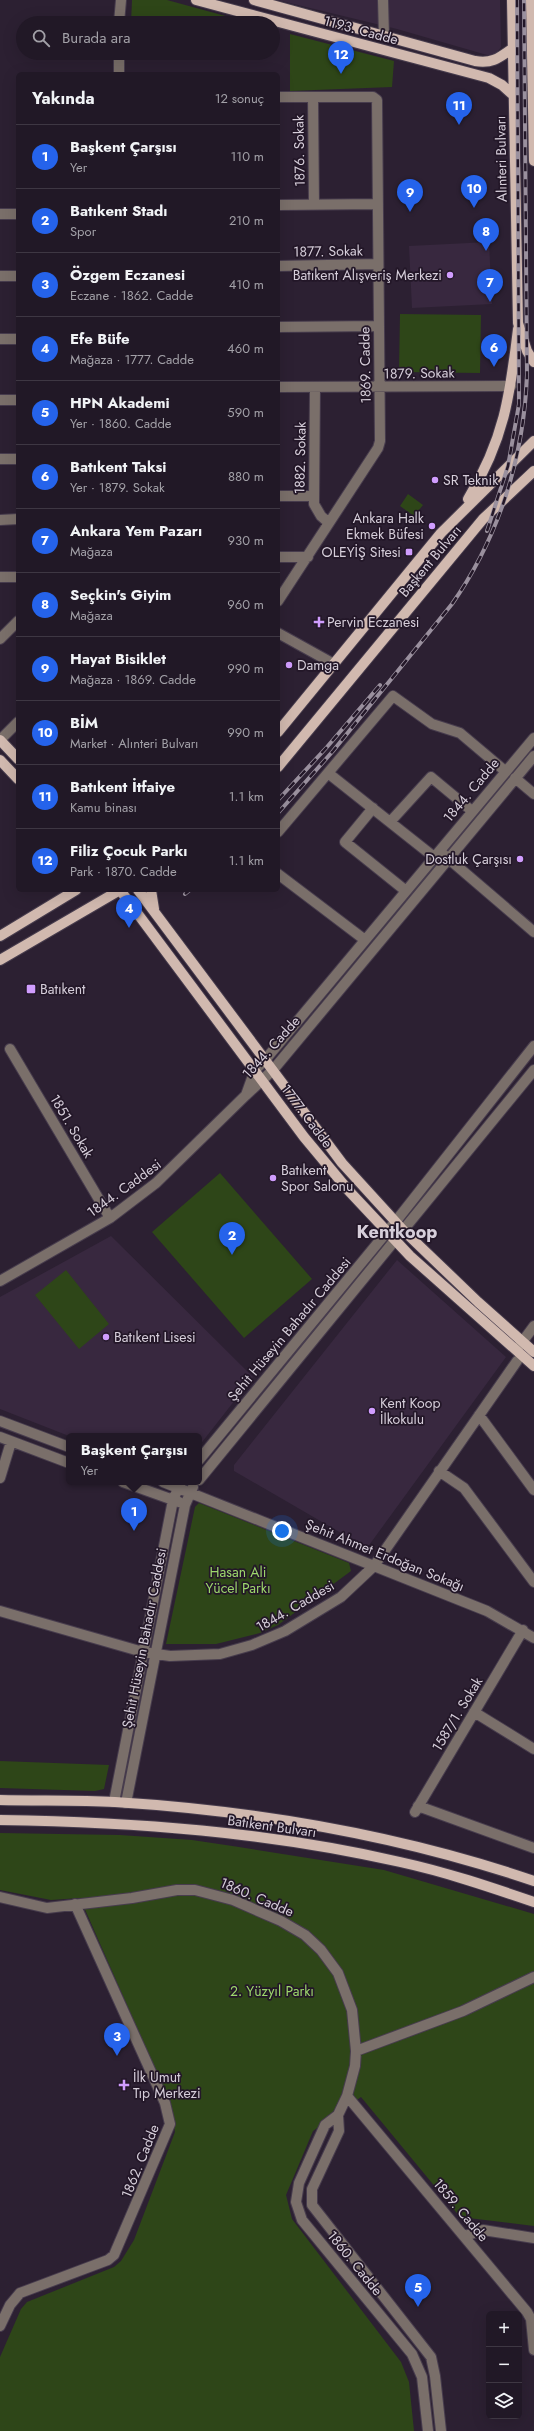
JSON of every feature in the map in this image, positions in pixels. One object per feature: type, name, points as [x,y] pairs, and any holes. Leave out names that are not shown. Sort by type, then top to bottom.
[{"type":"main road","name":"1193. Cadde","points":[[196,0],[256,16]]},
{"type":"main road","name":"1193. Cadde","points":[[255,0],[487,63],[495,61],[513,48]]},
{"type":"main road","name":"Alınteri Bulvarı","points":[[512,0],[518,323],[528,351],[534,362]]},
{"type":"main road","points":[[531,0],[534,161]]},
{"type":"main road","name":"1193. Cadde","points":[[280,22],[489,78],[502,85],[514,96]]},
{"type":"main road","points":[[459,513],[496,447],[511,386],[518,323]]},
{"type":"main road","name":"Başkent Bulvarı","points":[[280,730],[411,568],[459,513],[534,441]]},
{"type":"main road","name":"Başkent Bulvarı","points":[[280,765],[483,519],[534,471]]},
{"type":"main road","points":[[0,740],[16,757]]},
{"type":"main road","points":[[0,760],[16,777]]},
{"type":"main road","points":[[0,936],[71,892]]},
{"type":"main road","points":[[0,960],[117,892]]},
{"type":"main road","name":"1777. Cadde","points":[[121,892],[323,1160],[386,1233],[519,1357],[534,1366]]},
{"type":"main road","name":"1777. Cadde","points":[[140,892],[342,1163],[404,1231],[478,1302],[533,1350]]},
{"type":"main road","points":[[151,892],[154,911]]},
{"type":"main road","name":"Batıkent Bulvarı","points":[[0,1800],[114,1802],[241,1814],[330,1828],[406,1843],[487,1865],[534,1881]]},
{"type":"main road","name":"Batıkent Bulvarı","points":[[0,1820],[132,1824],[238,1834],[326,1847],[401,1862],[480,1884],[534,1902]]},
{"type":"street","points":[[120,16],[121,0]]},
{"type":"street","points":[[383,0],[384,36]]},
{"type":"street","points":[[119,60],[119,72]]},
{"type":"street","points":[[280,97],[313,97]]},
{"type":"street","name":"1869. Cadde","points":[[280,598],[380,445],[376,98],[313,97]]},
{"type":"street","name":"1876. Sokak","points":[[313,97],[314,205]]},
{"type":"street","points":[[280,206],[378,204]]},
{"type":"street","points":[[0,214],[16,214]]},
{"type":"street","name":"1877. Sokak","points":[[280,266],[378,264]]},
{"type":"street","points":[[0,276],[16,276]]},
{"type":"street","points":[[280,327],[379,326]]},
{"type":"street","points":[[0,339],[16,339]]},
{"type":"street","name":"1879. Sokak","points":[[280,387],[380,388],[511,386]]},
{"type":"street","name":"1882. Sokak","points":[[315,388],[314,496],[317,510],[329,523]]},
{"type":"street","points":[[0,400],[16,400]]},
{"type":"street","points":[[0,458],[16,459]]},
{"type":"street","points":[[280,496],[314,496]]},
{"type":"street","points":[[0,520],[16,519]]},
{"type":"street","points":[[280,557],[308,557]]},
{"type":"street","points":[[0,577],[16,577]]},
{"type":"street","points":[[0,639],[16,623]]},
{"type":"street","points":[[280,634],[334,664]]},
{"type":"street","points":[[280,830],[393,696],[432,724],[462,735],[506,771]]},
{"type":"street","points":[[0,740],[16,724]]},
{"type":"street","name":"1844. Cadde","points":[[246,1095],[254,1070],[266,1060],[534,738]]},
{"type":"street","name":"1844. Cadde","points":[[246,1095],[273,1070],[534,756]]},
{"type":"street","points":[[328,773],[390,822],[437,854],[448,858],[534,932]]},
{"type":"street","points":[[390,822],[431,777],[472,811]]},
{"type":"street","points":[[515,778],[534,794]]},
{"type":"street","points":[[372,808],[345,842],[406,891]]},
{"type":"street","points":[[280,876],[365,940]]},
{"type":"street","name":"Şehit Hüseyin Bahadır Caddesi","points":[[202,1456],[386,1233],[534,1046]]},
{"type":"street","name":"1851. Sokak","points":[[10,1049],[110,1218]]},
{"type":"street","name":"Şehit Hüseyin Bahadır Caddesi","points":[[202,1476],[404,1231],[534,1070]]},
{"type":"street","name":"1844. Caddesi","points":[[0,1281],[110,1218],[170,1172],[246,1095]]},
{"type":"street","points":[[519,1357],[523,1341],[534,1326]]},
{"type":"street","points":[[519,1357],[533,1350]]},
{"type":"street","name":"1844. Caddesi","points":[[0,1611],[143,1652],[155,1654],[203,1656],[238,1650],[267,1640],[336,1601],[374,1566],[519,1357]]},
{"type":"street","points":[[479,1415],[534,1490]]},
{"type":"street","points":[[0,1421],[66,1446]]},
{"type":"street","points":[[0,1437],[66,1462]]},
{"type":"street","points":[[0,1478],[11,1442]]},
{"type":"street","points":[[439,1471],[464,1488],[534,1582]]},
{"type":"street","points":[[130,1485],[185,1505]]},
{"type":"street","name":"Şehit Hüseyin Bahadır Caddesi","points":[[114,1802],[173,1500],[179,1485]]},
{"type":"street","name":"Şehit Ahmet Erdoğan Sokağı","points":[[179,1485],[190,1492],[487,1611],[523,1630],[534,1638]]},
{"type":"street","name":"Şehit Hüseyin Bahadır Caddesi","points":[[126,1803],[185,1505],[190,1492],[195,1485]]},
{"type":"street","name":"1587/1. Sokak","points":[[523,1630],[417,1809],[534,1848]]},
{"type":"street","points":[[474,1712],[532,1744]]},
{"type":"street","name":"1860. Cadde","points":[[0,1897],[47,1908],[132,1898],[177,1890],[195,1890],[226,1898],[294,1928],[313,1941],[338,1973],[352,2010],[356,2052],[352,2081],[338,2115],[338,2131],[312,2189],[312,2205],[314,2211],[431,2357],[436,2376],[441,2431]]},
{"type":"street","name":"1862. Cadde","points":[[0,2326],[10,2305],[20,2293],[108,2260],[114,2255],[170,2124],[165,2103],[75,1904]]},
{"type":"street","points":[[356,2052],[463,2011],[534,1977]]},
{"type":"street","name":"1859. Cadde","points":[[347,2096],[527,2312],[531,2319],[534,2350]]},
{"type":"street","name":"1860. Cadde","points":[[338,2115],[325,2125],[299,2184],[296,2197],[298,2209],[302,2220],[415,2359],[422,2377],[428,2431]]},
{"type":"street","points":[[464,2236],[474,2231],[483,2230],[534,2238]]},
{"type":"shaded area","points":[[277,0],[500,0],[501,47],[494,57],[397,29]]},
{"type":"shaded area","name":"Batıkent Alışveriş Merkezi","points":[[489,242],[492,304],[412,308],[409,246]]},
{"type":"shaded area","name":"Batıkent Lisesi","points":[[111,1236],[253,1377],[202,1442],[202,1433],[66,1433],[66,1435],[0,1409],[0,1297]]},
{"type":"shaded area","name":"Kent Koop İlkokulu","points":[[397,1260],[506,1357],[367,1548],[234,1471],[234,1465]]},
{"type":"green space","points":[[132,0],[167,0],[225,16],[131,16]]},
{"type":"green space","points":[[290,34],[394,61],[392,87],[290,91]]},
{"type":"green space","points":[[400,314],[481,315],[480,373],[399,372]]},
{"type":"green space","points":[[408,494],[423,505],[414,516],[400,506]]},
{"type":"green space","points":[[220,1173],[312,1279],[244,1338],[152,1232]]},
{"type":"green space","points":[[66,1270],[109,1324],[79,1349],[35,1295]]},
{"type":"green space","name":"Hasan Ali Yücel Parkı","points":[[199,1503],[349,1563],[351,1571],[278,1625],[260,1633],[216,1644],[166,1644],[195,1507]]},
{"type":"green space","points":[[0,1761],[109,1765],[104,1789],[95,1791],[0,1788]]},
{"type":"green space","name":"2. Yüzyıl Parkı","points":[[0,1833],[120,1835],[192,1840],[239,1847],[384,1870],[534,1914],[534,2226],[460,2217],[361,2097],[313,2131],[286,2195],[292,2219],[401,2362],[409,2382],[414,2431],[0,2431],[0,2357],[21,2309],[27,2302],[114,2267],[121,2261],[134,2240],[175,2132],[169,2101],[80,1898],[51,1900],[0,1890]]},
{"type":"railway","points":[[487,531],[508,466],[519,404],[517,0]]},
{"type":"railway","points":[[280,811],[333,751],[452,604],[469,578],[483,551],[496,524],[506,495],[521,436],[527,375],[524,0]]},
{"type":"railway","points":[[280,798],[327,747],[380,685]]},
{"type":"place","name":"Filiz Çocuk Parkı","points":[[341,74]]},
{"type":"place","name":"Batıkent İtfaiye","points":[[459,125]]},
{"type":"place","name":"BİM","points":[[474,208]]},
{"type":"place","name":"Hayat Bisiklet","points":[[410,212]]},
{"type":"place","name":"Seçkin's Giyim","points":[[486,251]]},
{"type":"place","name":"Batıkent Alışveriş Merkezi","points":[[450,275]]},
{"type":"place","name":"Ankara Yem Pazarı","points":[[490,302]]},
{"type":"place","name":"Batıkent Taksi","points":[[494,367]]},
{"type":"place","name":"SR Teknik","points":[[435,480]]},
{"type":"place","name":"Ankara Halk Ekmek Büfesi","points":[[432,526]]},
{"type":"place","name":"OLEYİŞ Sitesi","points":[[409,552]]},
{"type":"place","name":"Pervin Eczanesi","points":[[319,622]]},
{"type":"place","name":"Damga","points":[[289,665]]},
{"type":"place","name":"Dostluk Çarşısı","points":[[520,859]]},
{"type":"place","name":"Efe Büfe","points":[[129,928]]},
{"type":"place","name":"Batıkent","points":[[31,989]]},
{"type":"place","name":"Batıkent Spor Salonu","points":[[273,1178]]},
{"type":"place","name":"Batıkent Stadı","points":[[232,1255]]},
{"type":"place","name":"Batıkent Lisesi","points":[[106,1337]]},
{"type":"place","name":"Kent Koop İlkokulu","points":[[372,1411]]},
{"type":"place","name":"Başkent Çarşısı","points":[[134,1531]]},
{"type":"place","name":"Özgem Eczanesi","points":[[117,2056]]},
{"type":"place","name":"İlk Umut Tıp Merkezi","points":[[124,2085]]},
{"type":"place","name":"HPN Akademi","points":[[418,2307]]},
{"type":"district","name":"Kentkoop","points":[[397,1232]]}]
